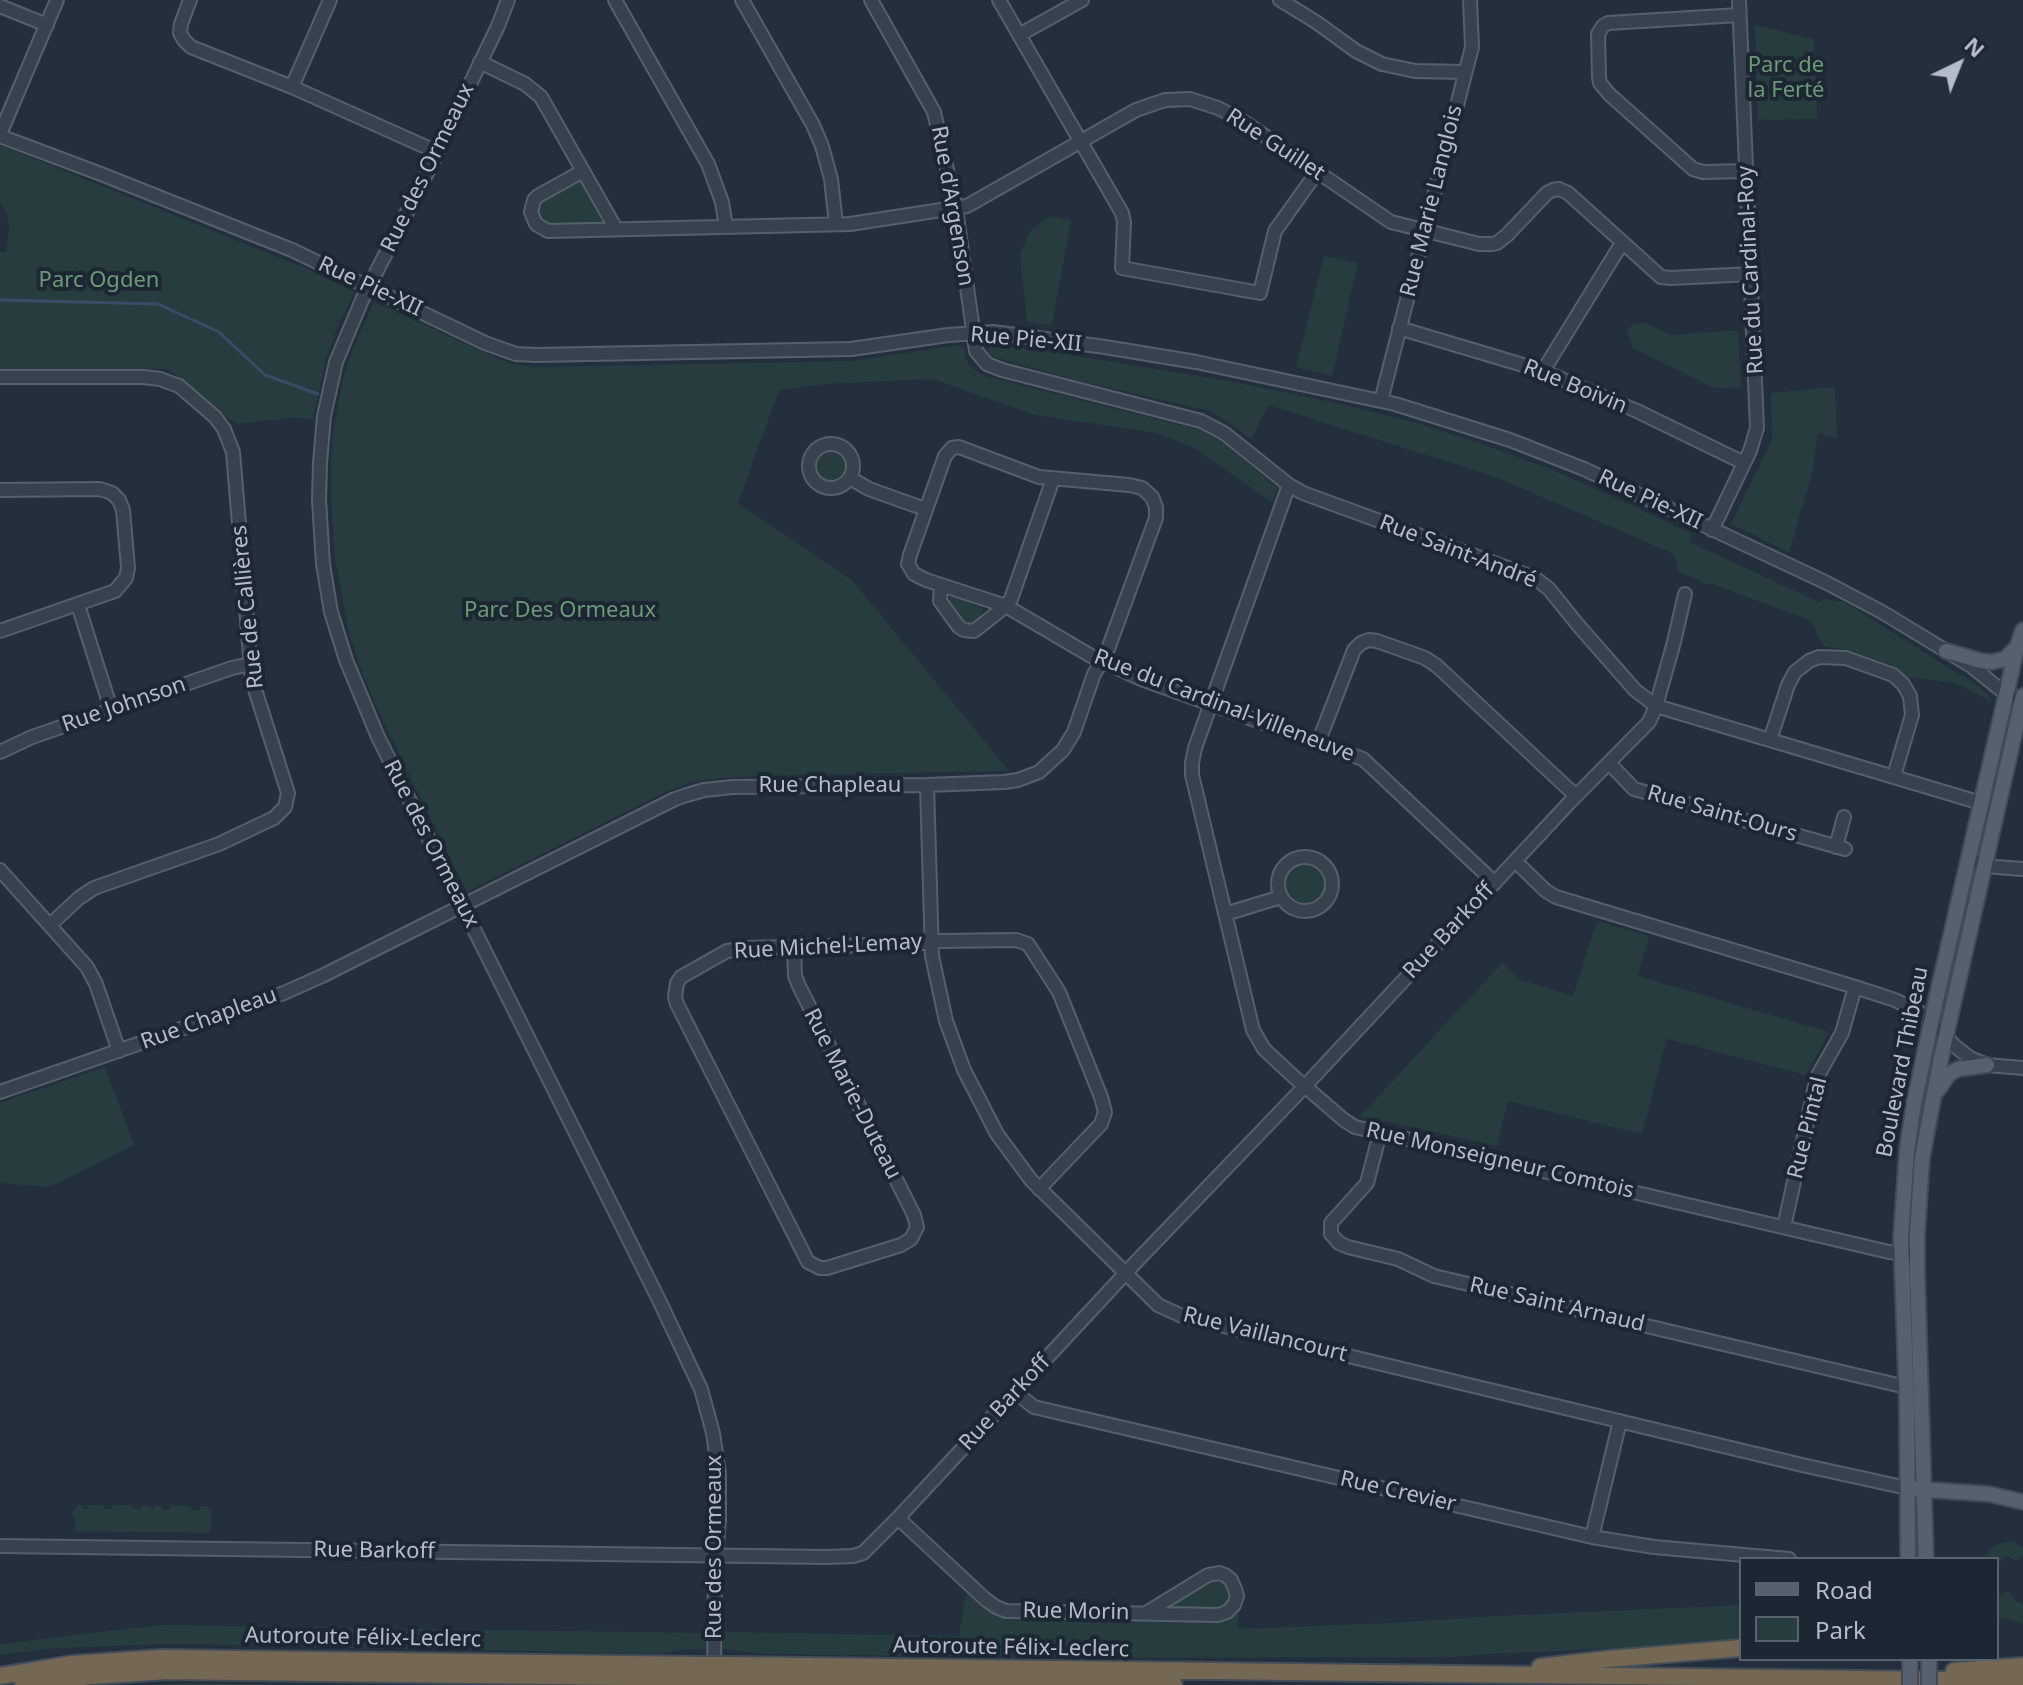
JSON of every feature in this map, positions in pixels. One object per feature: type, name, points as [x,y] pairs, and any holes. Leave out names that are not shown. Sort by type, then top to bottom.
[{"type":"highway","points":[[1475,1675],[1608,1659],[1739,1648]]},
{"type":"highway","name":"Autoroute Félix-Leclerc","points":[[0,1676],[72,1664],[171,1658],[1174,1685]]},
{"type":"highway","points":[[1837,1679],[2023,1666]]},
{"type":"highway","name":"Autoroute Félix-Leclerc","points":[[23,1685],[90,1676],[168,1671],[1475,1675],[2023,1681]]},
{"type":"main road","name":"Boulevard Thibeau","points":[[1908,1557],[1901,1254],[1907,1150],[1914,1103],[1968,860],[2023,630]]},
{"type":"main road","points":[[1946,651],[1992,662],[2005,659],[2017,647]]},
{"type":"main road","name":"Boulevard Thibeau","points":[[1926,1557],[1917,1255],[1920,1181],[1931,1101],[2023,698]]},
{"type":"main road","points":[[1931,1101],[1954,1071],[1967,1066],[1987,1065]]},
{"type":"main road","points":[[1907,1488],[1984,1493],[2023,1502]]},
{"type":"main road","points":[[1910,1661],[1910,1685]]},
{"type":"main road","points":[[1929,1661],[1929,1685]]},
{"type":"street","points":[[0,135],[57,0]]},
{"type":"street","points":[[190,0],[180,28],[187,44],[437,152]]},
{"type":"street","name":"Rue des Ormeaux","points":[[508,0],[339,352],[321,440],[319,488],[326,584],[331,612],[352,679],[378,737],[701,1389],[718,1464],[714,1675]]},
{"type":"street","points":[[615,0],[708,164],[722,202],[726,227]]},
{"type":"street","points":[[742,0],[822,146],[833,189],[836,224]]},
{"type":"street","name":"Rue d'Argenson","points":[[871,0],[934,112],[956,209],[974,332]]},
{"type":"street","points":[[999,0],[1123,217],[1122,268],[1260,293],[1275,231],[1317,172]]},
{"type":"street","points":[[1019,35],[1082,0]]},
{"type":"street","points":[[1280,0],[1356,51],[1382,64],[1415,71],[1465,72]]},
{"type":"street","name":"Rue Marie Langlois","points":[[1381,401],[1473,43],[1470,0]]},
{"type":"street","name":"Rue du Cardinal-Roy","points":[[1712,530],[1755,439],[1757,423],[1739,0]]},
{"type":"street","points":[[292,87],[333,1]]},
{"type":"street","points":[[0,6],[47,25]]},
{"type":"street","points":[[1739,15],[1608,23],[1598,34],[1599,77],[1609,94],[1693,169],[1703,172],[1746,171]]},
{"type":"street","points":[[480,62],[536,92],[616,229]]},
{"type":"street","name":"Rue Guillet","points":[[583,171],[538,196],[531,206],[532,219],[536,224],[548,231],[836,224],[971,205],[1147,105],[1190,99],[1234,116],[1387,221],[1479,244],[1492,244],[1507,235],[1547,193],[1559,189],[1568,193],[1664,278],[1751,274]]},
{"type":"street","name":"Rue Pie-XII","points":[[0,135],[292,250],[507,352],[526,355],[851,349],[974,332],[1026,336],[1224,367],[1381,401],[1447,419],[1584,469],[1840,589],[1971,666],[2006,694],[2023,698]]},
{"type":"street","points":[[1543,371],[1622,243]]},
{"type":"street","name":"Rue Boivin","points":[[1399,328],[1543,371],[1637,411],[1744,463]]},
{"type":"street","name":"Rue Saint-André","points":[[974,332],[978,355],[992,367],[1209,424],[1303,493],[1535,578],[1549,589],[1635,690],[1656,706],[1981,803]]},
{"type":"street","name":"Rue de Callières","points":[[0,377],[160,379],[179,386],[228,434],[233,452],[250,664],[255,692],[287,787],[288,798],[282,812],[274,818],[233,839],[94,888],[50,925]]},
{"type":"street","name":"Rue Chapleau","points":[[0,1092],[284,993],[675,799],[704,790],[762,786],[1004,782],[1039,772],[1069,742],[1094,674],[1108,649],[1156,518],[1156,507],[1148,492],[1136,486],[1032,475],[959,447],[952,448],[945,456],[908,564],[919,577],[1006,606]]},
{"type":"street","points":[[850,478],[869,489],[925,509]]},
{"type":"street","points":[[941,585],[940,601],[964,630],[974,631],[1006,606],[1053,479]]},
{"type":"street","name":"Rue Monseigneur Comtois","points":[[1289,485],[1192,763],[1192,775],[1257,1040],[1349,1124],[1901,1254],[1917,1255]]},
{"type":"street","points":[[0,490],[100,489],[112,493],[123,510],[128,568],[126,578],[115,591],[0,631]]},
{"type":"street","name":"Rue Barkoff","points":[[0,1546],[827,1557],[855,1556],[866,1551],[1649,722],[1674,642],[1685,594]]},
{"type":"street","points":[[78,605],[111,709]]},
{"type":"street","name":"Rue du Cardinal-Villeneuve","points":[[1006,606],[1102,661],[1141,679],[1363,759],[1495,883]]},
{"type":"street","points":[[1318,743],[1354,650],[1361,643],[1377,641],[1425,658],[1437,666],[1576,796]]},
{"type":"street","points":[[1770,740],[1795,672],[1819,657],[1846,658],[1893,675],[1910,696],[1912,715],[1894,776]]},
{"type":"street","name":"Rue Johnson","points":[[0,752],[25,739],[250,664]]},
{"type":"street","name":"Rue Saint-Ours","points":[[1609,763],[1634,789],[1840,848],[1844,817]]},
{"type":"street","name":"Rue Vaillancourt","points":[[927,785],[931,942],[940,998],[964,1070],[997,1134],[1016,1162],[1039,1189],[1158,1305],[1182,1316],[1907,1488]]},
{"type":"street","points":[[1312,858],[1330,874],[1330,895],[1325,903],[1315,909],[1298,911],[1281,897],[1278,888],[1281,872],[1294,860],[1312,858]]},
{"type":"street","points":[[1968,860],[2023,869]]},
{"type":"street","points":[[1515,861],[1546,891],[1561,899],[1895,1000],[1921,1013],[1967,1056],[1987,1065],[2023,1068]]},
{"type":"street","points":[[0,870],[91,975],[119,1051]]},
{"type":"street","points":[[1225,914],[1281,897]]},
{"type":"street","name":"Rue Michel-Lemay","points":[[913,1237],[901,1245],[827,1268],[808,1262],[677,1004],[675,990],[681,977],[737,948],[1022,941],[1032,949],[1059,992],[1105,1112],[1097,1129],[1039,1189]]},
{"type":"street","name":"Rue Marie-Duteau","points":[[794,947],[795,976],[799,986],[914,1215],[917,1227],[913,1237]]},
{"type":"street","name":"Rue Pintal","points":[[1784,1227],[1817,1077],[1842,1033],[1855,987]]},
{"type":"street","name":"Rue Saint Arnaud","points":[[1380,1133],[1367,1183],[1331,1223],[1334,1239],[1348,1247],[1398,1259],[1434,1276],[1906,1387]]},
{"type":"street","name":"Rue Crevier","points":[[1016,1393],[1034,1407],[1592,1537],[1654,1547],[1766,1557]]},
{"type":"street","points":[[1592,1537],[1620,1421]]},
{"type":"street","name":"Rue Morin","points":[[898,1518],[985,1599],[1010,1612],[1221,1614],[1234,1605],[1236,1592],[1228,1578],[1222,1574],[1212,1574],[1195,1581],[1146,1613]]},
{"type":"green space","name":"Parc de la Ferté","points":[[1755,25],[1814,39],[1817,119],[1758,120]]},
{"type":"green space","name":"Parc Ogden","points":[[0,145],[305,268],[355,292],[326,358],[313,419],[236,424],[166,369],[0,369],[0,252],[6,252],[9,228],[7,214],[0,202]]},
{"type":"green space","points":[[579,180],[602,222],[550,225],[542,222],[537,216],[539,204]]},
{"type":"green space","points":[[1050,216],[1071,220],[1052,325],[1027,322],[1020,255],[1029,232]]},
{"type":"green space","points":[[1324,256],[1358,263],[1332,376],[1296,367]]},
{"type":"green space","name":"Parc Des Ormeaux","points":[[374,302],[508,363],[532,367],[852,361],[959,345],[964,347],[970,367],[985,376],[1200,430],[1219,440],[1278,488],[1272,502],[1194,448],[1157,433],[1035,415],[933,379],[826,384],[779,390],[738,503],[852,580],[1009,771],[752,776],[692,782],[663,793],[467,892],[364,678],[349,633],[335,559],[331,499],[334,426],[344,375]]},
{"type":"green space","points":[[1644,322],[1671,335],[1738,330],[1741,387],[1714,388],[1633,348],[1627,333],[1632,324]]},
{"type":"green space","points":[[989,344],[1230,381],[1417,423],[1487,446],[1551,469],[1616,498],[1692,534],[1689,542],[1819,602],[1823,599],[1844,602],[1978,686],[1992,702],[1956,683],[1908,677],[1891,665],[1851,651],[1824,646],[1810,620],[1709,583],[1704,585],[1700,580],[1679,572],[1674,554],[1493,476],[1268,405],[1251,439],[1210,411],[1075,380],[991,356]]},
{"type":"green space","points":[[1835,387],[1837,438],[1818,433],[1813,470],[1789,552],[1731,524],[1772,440],[1771,393]]},
{"type":"green space","points":[[832,451],[843,455],[847,466],[843,477],[832,481],[821,477],[817,466],[821,455]]},
{"type":"green space","points":[[954,596],[984,609],[975,622],[970,624],[964,621],[949,600]]},
{"type":"green space","points":[[1305,863],[1320,869],[1326,884],[1320,899],[1305,905],[1290,899],[1284,884],[1290,869]]},
{"type":"green space","points":[[1597,921],[1649,936],[1638,976],[1829,1032],[1806,1075],[1667,1039],[1642,1134],[1508,1101],[1497,1146],[1360,1116],[1503,962],[1521,980],[1573,996]]},
{"type":"green space","points":[[105,1067],[134,1145],[45,1187],[0,1183],[0,1103]]},
{"type":"green space","points":[[77,1505],[82,1505],[82,1509],[88,1509],[88,1505],[112,1509],[113,1505],[129,1505],[133,1509],[142,1509],[142,1505],[154,1509],[154,1506],[162,1507],[162,1510],[171,1509],[171,1505],[191,1507],[191,1510],[207,1506],[211,1513],[211,1528],[209,1533],[75,1531],[72,1513]]},
{"type":"green space","points":[[2014,1541],[2023,1549],[2023,1555],[2015,1560],[2004,1557],[1999,1563],[1999,1557],[1986,1557],[1998,1544]]},
{"type":"green space","points":[[1214,1580],[1228,1588],[1230,1596],[1227,1604],[1215,1608],[1169,1607]]},
{"type":"green space","points":[[2007,1591],[2014,1600],[2023,1604],[2023,1624],[1999,1619],[1999,1597]]},
{"type":"green space","points":[[966,1593],[990,1613],[1006,1620],[1220,1622],[1238,1612],[1238,1629],[1739,1605],[1739,1640],[1454,1657],[1093,1658],[766,1654],[723,1649],[723,1632],[959,1636]]},
{"type":"green space","points":[[160,1625],[705,1633],[705,1649],[659,1654],[171,1644],[57,1648],[0,1655],[0,1644]]},
{"type":"green space","points":[[274,1684],[382,1685],[151,1685]]},
{"type":"waterway","points":[[0,300],[158,304],[219,332],[265,375],[318,394]]}]
